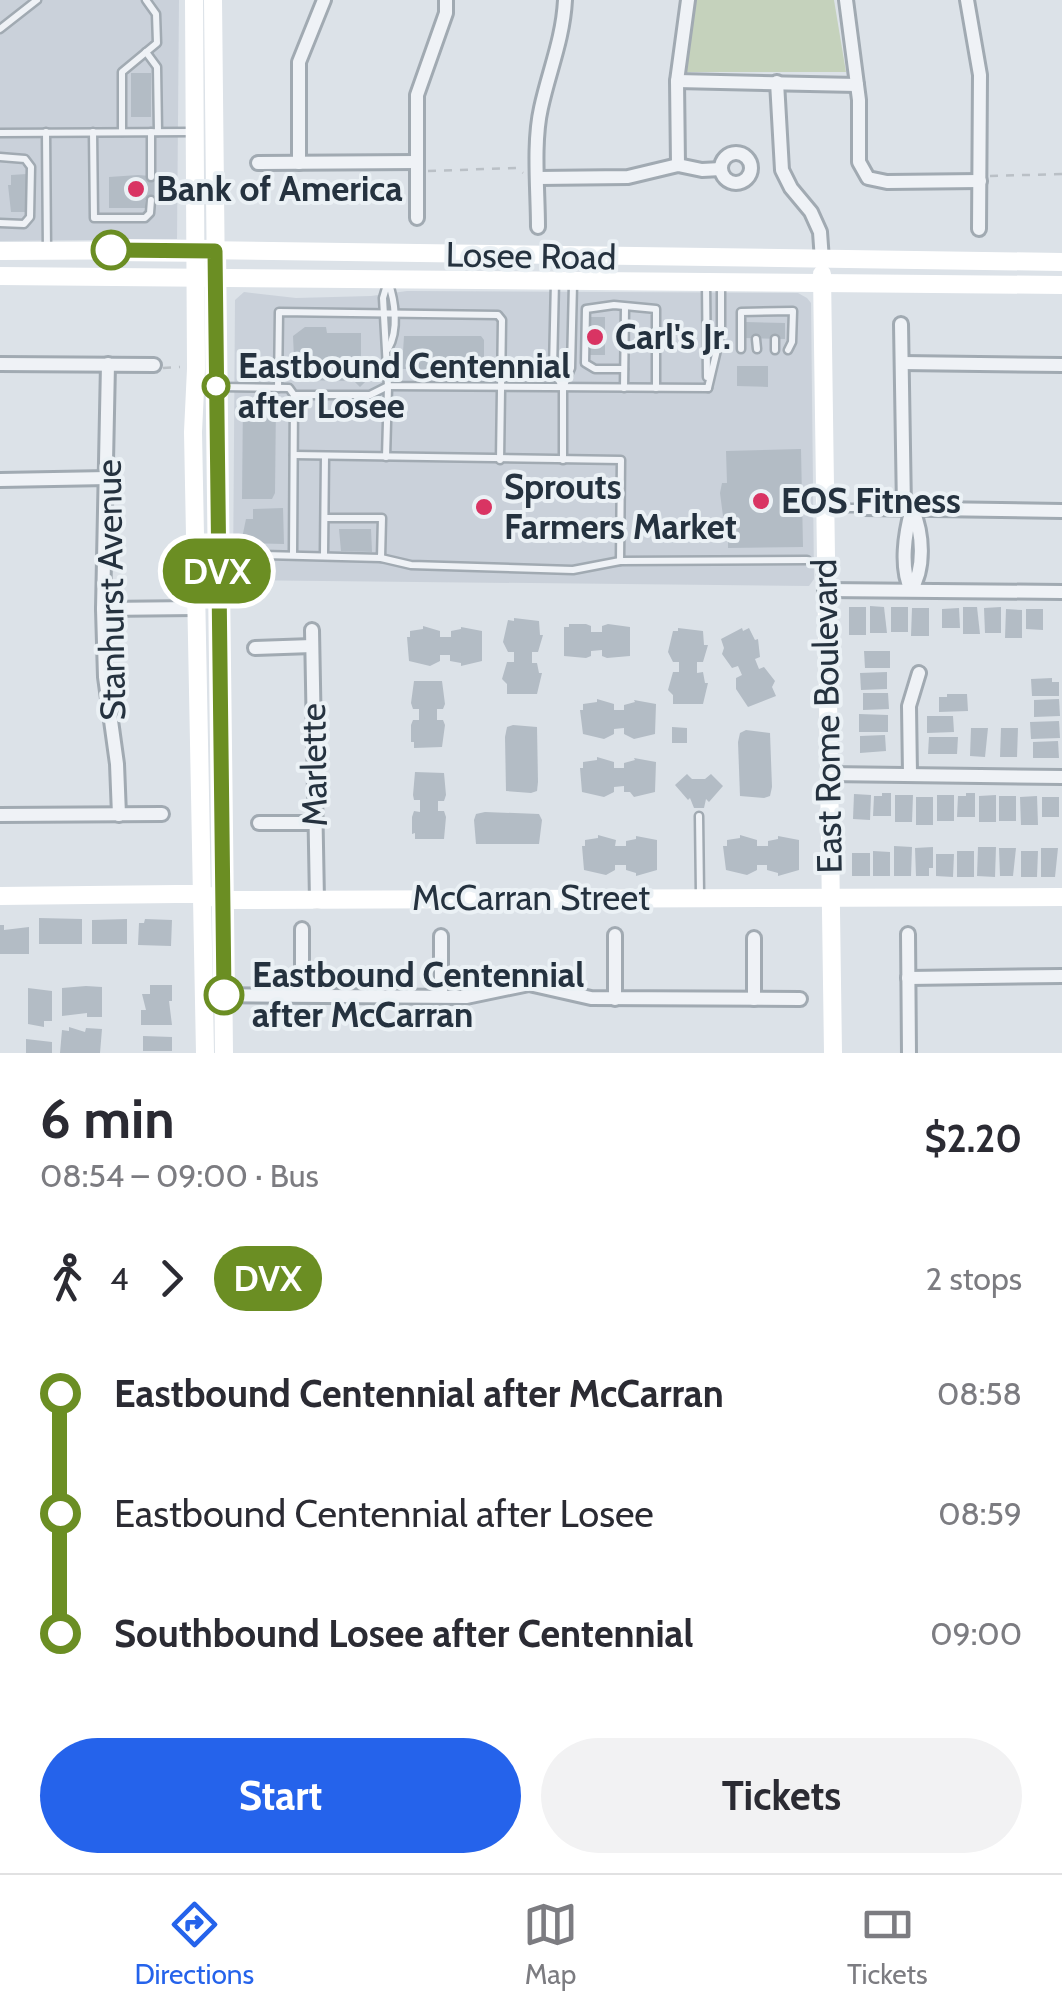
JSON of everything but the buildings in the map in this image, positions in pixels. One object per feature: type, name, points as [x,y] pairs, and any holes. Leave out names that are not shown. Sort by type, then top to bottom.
[{"type":"main road","points":[[194,0],[193,432],[202,894],[224,1053]]},
{"type":"main road","points":[[205,1053],[223,900],[213,0]]},
{"type":"main road","name":"Losee Road","points":[[0,251],[196,250],[1062,262]]},
{"type":"main road","points":[[512,278],[573,257]]},
{"type":"main road","points":[[564,279],[576,266],[625,257]]},
{"type":"main road","name":"East Rome Boulevard","points":[[822,260],[832,1053]]},
{"type":"main road","name":"Losee Road","points":[[0,276],[1062,285]]},
{"type":"main road","points":[[193,432],[204,463],[206,541],[217,554]]},
{"type":"main road","name":"McCarran Street","points":[[0,896],[202,894],[223,900],[1062,898]]},
{"type":"street","points":[[299,163],[299,62],[324,0]]},
{"type":"street","points":[[417,218],[417,95],[446,12],[446,0]]},
{"type":"street","points":[[538,227],[540,110],[564,24],[565,0]]},
{"type":"street","points":[[678,165],[677,81],[688,0]]},
{"type":"street","points":[[846,0],[857,85],[859,162],[868,178],[887,182],[980,182]]},
{"type":"street","points":[[967,0],[980,76],[979,229]]},
{"type":"street","points":[[677,81],[857,85]]},
{"type":"street","points":[[776,82],[782,170],[820,232],[822,260]]},
{"type":"street","points":[[258,164],[417,169]]},
{"type":"street","points":[[538,178],[628,177],[678,165],[721,169]]},
{"type":"street","points":[[901,324],[908,509],[920,526],[913,542],[919,579],[911,590]]},
{"type":"street","points":[[902,362],[1062,365]]},
{"type":"street","points":[[0,364],[154,365]]},
{"type":"street","name":"Stanhurst Avenue","points":[[108,364],[103,555],[105,677],[117,764],[119,816]]},
{"type":"street","points":[[0,480],[108,478]]},
{"type":"street","points":[[864,508],[1062,510]]},
{"type":"street","points":[[825,590],[1062,592]]},
{"type":"street","points":[[104,609],[195,608]]},
{"type":"street","name":"Marlette","points":[[312,630],[317,900]]},
{"type":"street","points":[[254,648],[312,646]]},
{"type":"street","points":[[910,774],[909,706],[919,674]]},
{"type":"street","points":[[828,774],[1062,777]]},
{"type":"street","points":[[0,816],[162,814]]},
{"type":"street","points":[[258,824],[316,822]]},
{"type":"street","points":[[302,929],[302,996]]},
{"type":"street","points":[[908,934],[909,1053]]},
{"type":"street","points":[[441,996],[442,936]]},
{"type":"street","points":[[615,936],[615,998]]},
{"type":"street","points":[[754,938],[754,999]]},
{"type":"street","points":[[908,978],[1062,976]]},
{"type":"street","points":[[214,995],[479,996],[529,984],[591,998],[800,999]]},
{"type":"lane","points":[[0,29],[37,0]]},
{"type":"lane","points":[[122,132],[122,72],[157,42],[156,14],[146,0]]},
{"type":"lane","points":[[146,52],[158,67],[150,177]]},
{"type":"lane","points":[[46,132],[46,250]]},
{"type":"lane","points":[[93,132],[94,218],[145,218],[150,213],[151,200]]},
{"type":"lane","points":[[0,133],[195,132]]},
{"type":"lane","points":[[0,158],[28,162],[31,210],[24,224],[0,223]]},
{"type":"lane","points":[[386,457],[388,349],[383,339],[383,314],[388,279]]},
{"type":"lane","points":[[388,279],[394,314],[393,340],[388,349]]},
{"type":"lane","points":[[562,460],[562,388],[554,369],[564,279]]},
{"type":"lane","points":[[562,388],[571,368],[564,279]]},
{"type":"lane","points":[[708,388],[714,280]]},
{"type":"lane","points":[[708,388],[721,333],[714,280]]},
{"type":"lane","points":[[624,388],[625,308]]},
{"type":"lane","points":[[624,369],[590,368],[583,358],[586,309],[656,309],[656,388]]},
{"type":"lane","points":[[278,388],[279,312],[498,315],[502,320],[500,460]]},
{"type":"lane","points":[[741,349],[741,312],[793,312],[788,350]]},
{"type":"lane","points":[[756,312],[756,322]]},
{"type":"lane","points":[[775,312],[775,322]]},
{"type":"lane","points":[[756,338],[756,349]]},
{"type":"lane","points":[[776,339],[776,350]]},
{"type":"lane","points":[[294,395],[370,396],[388,386],[708,388]]},
{"type":"lane","points":[[216,387],[289,388],[294,395],[293,554]]},
{"type":"lane","points":[[294,455],[621,460],[620,561]]},
{"type":"lane","points":[[324,554],[325,456]]},
{"type":"lane","points":[[823,508],[864,508]]},
{"type":"lane","points":[[324,518],[382,518],[381,558]]},
{"type":"lane","points":[[217,554],[324,554],[330,558],[381,558],[411,565],[573,570],[620,561],[807,560]]},
{"type":"lane","points":[[699,816],[700,897]]},
{"type":"path","points":[[417,169],[516,168],[538,178]]},
{"type":"path","points":[[980,182],[1001,174],[1062,174]]},
{"type":"path","points":[[154,365],[196,369]]},
{"type":"shaded area","points":[[0,0],[179,0],[177,239],[0,241]]},
{"type":"shaded area","points":[[407,291],[798,293],[807,298],[811,303],[814,579],[809,586],[233,580],[235,300],[244,292],[296,298]]},
{"type":"green space","points":[[693,0],[834,0],[846,72],[685,72]]},
{"type":"bus line","name":"DVX","points":[[111,250],[215,251],[224,995]]},
{"type":"place","name":"Bank of America","points":[[136,189]]},
{"type":"place","name":"Carl's Jr.","points":[[595,337]]},
{"type":"place","name":"Eastbound Centennial after Losee","points":[[216,386]]},
{"type":"place","name":"EOS Fitness","points":[[761,501]]},
{"type":"place","name":"Sprouts Farmers Market","points":[[484,507]]},
{"type":"place","name":"Eastbound Centennial after McCarran","points":[[224,995]]}]
